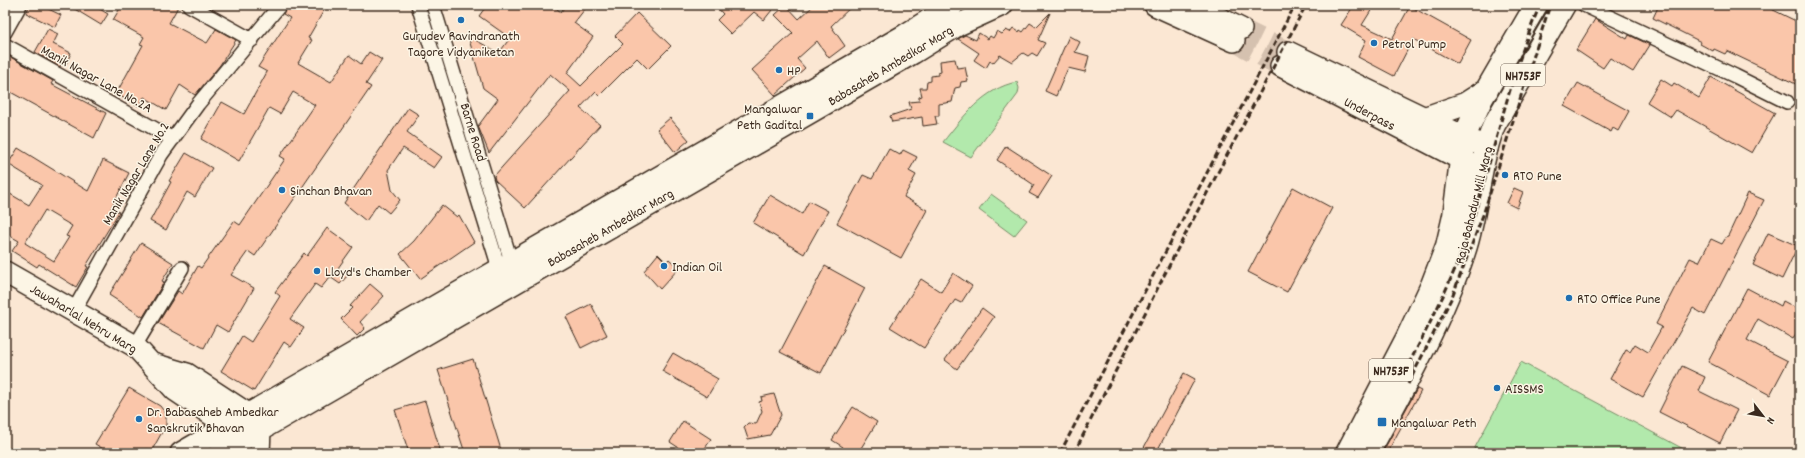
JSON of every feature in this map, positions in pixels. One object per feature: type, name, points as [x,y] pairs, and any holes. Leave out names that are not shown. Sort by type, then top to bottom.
[{"type":"highway","name":"Raja Bahadur Mill Marg","points":[[1347,453],[1407,338],[1432,285],[1447,246],[1452,224],[1464,137],[1487,90],[1536,5]]},
{"type":"highway","name":"Raja Bahadur Mill Marg","points":[[1368,453],[1424,346],[1449,292],[1464,251],[1487,148],[1494,125],[1564,5]]},
{"type":"highway","points":[[1425,118],[1465,104],[1487,90]]},
{"type":"main road","name":"Babasaheb Ambedkar Marg","points":[[220,453],[242,447],[254,422],[505,265],[905,35],[953,5]]},
{"type":"main road","name":"Babasaheb Ambedkar Marg","points":[[181,453],[227,426],[254,422],[906,57],[958,24],[1002,5]]},
{"type":"main road","points":[[1155,5],[1237,35],[1194,5]]},
{"type":"main road","name":"Underpass","points":[[1482,171],[1285,59],[1425,118],[1487,148]]},
{"type":"main road","name":"Jawaharlal Nehru Marg","points":[[5,272],[135,346],[153,364],[187,374],[254,422]]},
{"type":"main road","points":[[153,364],[175,390],[227,426],[242,447]]},
{"type":"main road","points":[[254,422],[260,453]]},
{"type":"street","points":[[5,32],[20,5]]},
{"type":"street","points":[[189,5],[252,40]]},
{"type":"street","name":"Manik Nagar Lane No.2","points":[[74,310],[161,155],[198,104],[280,5]]},
{"type":"street","name":"Barne Road","points":[[418,5],[505,265]]},
{"type":"street","name":"Barne Road","points":[[432,5],[505,265]]},
{"type":"street","points":[[1584,5],[1787,102]]},
{"type":"street","name":"Manik Nagar Lane No.2A","points":[[5,45],[173,138]]},
{"type":"street","points":[[135,346],[182,268]]},
{"type":"green space","points":[[1017,82],[1019,88],[1018,94],[971,157],[943,142],[966,114],[984,97],[1005,85]]},
{"type":"green space","points":[[991,194],[1027,220],[1014,236],[979,210]]},
{"type":"green space","points":[[1521,362],[1691,453],[1472,453]]},
{"type":"building","points":[[30,5],[40,5],[61,15],[55,27],[26,13]]},
{"type":"building","points":[[68,5],[93,5],[108,14],[101,25]]},
{"type":"building","points":[[122,5],[179,5],[169,23],[207,43],[216,29],[236,40],[220,65],[195,95],[180,85],[166,110],[144,97],[139,106],[116,94],[143,45],[140,44],[144,37],[113,20]]},
{"type":"building","points":[[288,5],[300,11],[304,5],[327,5],[308,38],[312,40],[298,63],[331,82],[349,55],[361,64],[369,52],[382,60],[366,84],[371,87],[255,256],[248,251],[231,275],[254,288],[228,332],[216,325],[204,348],[158,323],[178,291],[182,294],[198,266],[201,268],[234,221],[240,225],[285,159],[280,156],[315,105],[293,92],[280,114],[269,108],[239,161],[201,139],[222,102],[244,114],[267,72],[258,67],[290,18],[283,14]]},
{"type":"building","points":[[487,5],[552,5],[561,12],[566,5],[588,5],[574,23],[593,37],[567,73],[581,86],[623,44],[615,36],[637,13],[671,46],[648,69],[637,58],[599,96],[595,92],[580,108],[600,125],[525,208],[495,180],[494,176],[570,91],[550,74],[489,153],[478,126],[498,99],[483,88],[468,36],[499,53],[510,38],[479,16]]},
{"type":"building","points":[[715,5],[776,5],[764,20],[754,12],[731,34],[717,20],[723,14]]},
{"type":"building","points":[[786,5],[799,19],[814,5],[853,5],[831,26],[845,46],[829,58],[817,41],[797,59],[805,68],[775,95],[752,70],[793,33],[775,15]]},
{"type":"building","points":[[1354,5],[1364,5],[1372,9],[1362,25],[1392,39],[1410,6],[1471,40],[1458,64],[1413,39],[1394,76],[1358,57],[1366,40],[1341,25]]},
{"type":"building","points":[[1659,5],[1763,5],[1800,23],[1800,86],[1727,51],[1725,54],[1714,49],[1713,51],[1700,44],[1701,42],[1653,18]]},
{"type":"building","points":[[1050,13],[1038,40],[1045,43],[1037,56],[1032,53],[1028,56],[1023,53],[1012,62],[1000,55],[993,63],[990,61],[986,68],[974,60],[979,53],[958,39],[965,35],[976,40],[979,33],[988,39],[990,36],[993,38],[997,31],[1002,34],[1006,30],[1010,32],[1013,28],[1019,32],[1020,30],[1023,32],[1030,23],[1036,27]]},
{"type":"building","points":[[1595,19],[1627,39],[1629,35],[1650,45],[1633,72],[1610,58],[1603,68],[1576,50]]},
{"type":"building","points":[[48,29],[58,34],[53,44],[71,53],[66,64],[62,62],[60,67],[35,52]]},
{"type":"building","points":[[1069,36],[1080,42],[1075,52],[1089,56],[1085,72],[1068,68],[1056,96],[1045,91]]},
{"type":"building","points":[[5,54],[53,81],[51,84],[106,113],[94,138],[5,89]]},
{"type":"building","points":[[955,59],[957,68],[965,67],[968,81],[961,82],[960,87],[955,88],[952,102],[939,104],[939,116],[935,116],[937,124],[923,126],[922,117],[892,122],[890,116],[911,109],[909,102],[919,101],[919,97],[922,96],[920,88],[926,88],[927,82],[931,81],[931,76],[938,75],[938,73],[941,72],[940,61]]},
{"type":"building","points":[[1711,77],[1775,113],[1752,153],[1676,110],[1671,117],[1647,102],[1661,79],[1672,86],[1674,83],[1699,98]]},
{"type":"building","points":[[1578,83],[1629,111],[1618,131],[1613,128],[1611,132],[1564,106]]},
{"type":"building","points":[[408,108],[419,115],[407,132],[442,157],[434,168],[403,148],[388,170],[392,190],[400,200],[389,213],[378,204],[366,221],[344,203]]},
{"type":"building","points":[[670,118],[689,140],[675,152],[657,129]]},
{"type":"building","points":[[1006,146],[1052,176],[1038,198],[1029,193],[1034,185],[997,160]]},
{"type":"building","points":[[18,148],[88,191],[103,160],[129,173],[111,208],[119,212],[86,266],[88,267],[76,287],[39,264],[37,267],[12,251],[19,241],[5,233],[5,191],[29,205],[42,185],[8,164]],"holes":[[[45,210],[72,226],[66,236],[69,237],[54,261],[25,243]]]},
{"type":"building","points":[[889,149],[900,155],[903,150],[917,157],[909,171],[916,175],[904,197],[927,210],[901,258],[837,223],[863,175],[872,179]]},
{"type":"building","points":[[186,153],[212,168],[195,197],[187,192],[166,230],[150,221],[171,182],[169,181]]},
{"type":"building","points":[[1293,187],[1332,208],[1287,292],[1248,272]]},
{"type":"building","points":[[1514,188],[1523,192],[1517,208],[1507,203]]},
{"type":"building","points":[[1748,193],[1764,200],[1705,315],[1693,308],[1643,397],[1610,379],[1626,350],[1630,352],[1635,344],[1648,352],[1662,327],[1656,324],[1690,258],[1699,262],[1711,239],[1722,244],[1728,236]]},
{"type":"building","points":[[770,195],[802,214],[809,201],[828,211],[804,254],[753,223]]},
{"type":"building","points":[[442,205],[457,217],[459,215],[474,242],[420,279],[400,254],[414,241]]},
{"type":"building","points":[[327,228],[353,247],[338,268],[348,275],[340,284],[330,277],[321,288],[315,284],[290,319],[304,328],[291,347],[284,342],[254,391],[221,371],[242,336],[251,342],[280,296],[275,292],[304,253],[307,256]]},
{"type":"building","points":[[1768,233],[1798,246],[1782,279],[1753,265]]},
{"type":"building","points":[[141,243],[173,263],[162,281],[164,282],[143,317],[109,295]]},
{"type":"building","points":[[658,254],[666,262],[669,259],[679,268],[660,289],[644,271]]},
{"type":"building","points":[[825,266],[865,288],[821,373],[780,352]]},
{"type":"building","points":[[953,273],[972,286],[961,303],[955,300],[924,348],[890,327],[921,279],[941,292]]},
{"type":"building","points":[[370,284],[384,296],[360,322],[365,328],[357,336],[341,319],[352,308],[350,306]]},
{"type":"building","points":[[1747,288],[1781,306],[1783,301],[1800,310],[1800,327],[1793,339],[1758,319],[1747,340],[1788,361],[1770,395],[1708,362]]},
{"type":"building","points":[[591,304],[607,335],[581,348],[566,317]]},
{"type":"building","points":[[982,308],[994,317],[957,369],[945,360]]},
{"type":"building","points":[[673,353],[718,379],[707,397],[662,371]]},
{"type":"building","points":[[473,359],[502,453],[465,453],[438,370]]},
{"type":"building","points":[[1682,366],[1705,377],[1699,391],[1737,410],[1720,443],[1659,412]]},
{"type":"building","points":[[1184,373],[1195,379],[1156,453],[1141,453]]},
{"type":"building","name":"Dr. Babasaheb Ambedkar Sanskrutik Bhavan","points":[[129,388],[160,406],[166,414],[166,425],[151,452],[146,449],[140,453],[110,453],[95,444]]},
{"type":"building","points":[[1417,389],[1421,391],[1387,453],[1382,453]]},
{"type":"building","points":[[774,394],[781,415],[770,435],[748,439],[744,427],[748,423],[756,424],[762,411],[759,402],[762,401],[761,397]]},
{"type":"building","points":[[425,401],[441,453],[409,453],[395,410]]},
{"type":"building","points":[[853,407],[877,422],[858,453],[840,453],[843,447],[832,440]]},
{"type":"building","points":[[683,421],[711,439],[702,453],[687,453],[670,442]]},
{"type":"tunnel","points":[[1241,29],[1288,52]]},
{"type":"tunnel","points":[[1234,41],[1281,66]]},
{"type":"railway","points":[[1060,453],[1295,5]]},
{"type":"railway","points":[[1074,453],[1175,254],[1306,5]]},
{"type":"railway","points":[[1400,380],[1419,345],[1454,272],[1477,206],[1519,61],[1540,5]]},
{"type":"railway","points":[[1408,384],[1452,297],[1483,215],[1550,5]]},
{"type":"place","name":"Gurudev Ravindranath Tagore Vidyaniketan","points":[[461,20]]},
{"type":"place","name":"Petrol Pump","points":[[1374,43]]},
{"type":"place","name":"HP","points":[[779,70]]},
{"type":"place","name":"Mangalwar Peth Gadital","points":[[810,116]]},
{"type":"place","name":"RTO Pune","points":[[1505,175]]},
{"type":"place","name":"Sinchan Bhavan","points":[[282,190]]},
{"type":"place","name":"Indian Oil","points":[[664,266]]},
{"type":"place","name":"Lloyd's Chamber","points":[[317,271]]},
{"type":"place","name":"RTO Office Pune","points":[[1569,298]]},
{"type":"place","name":"AISSMS","points":[[1497,388]]},
{"type":"place","name":"Dr. Babasaheb Ambedkar Sanskrutik Bhavan","points":[[139,419]]},
{"type":"place","name":"Mangalwar Peth","points":[[1382,422]]}]
